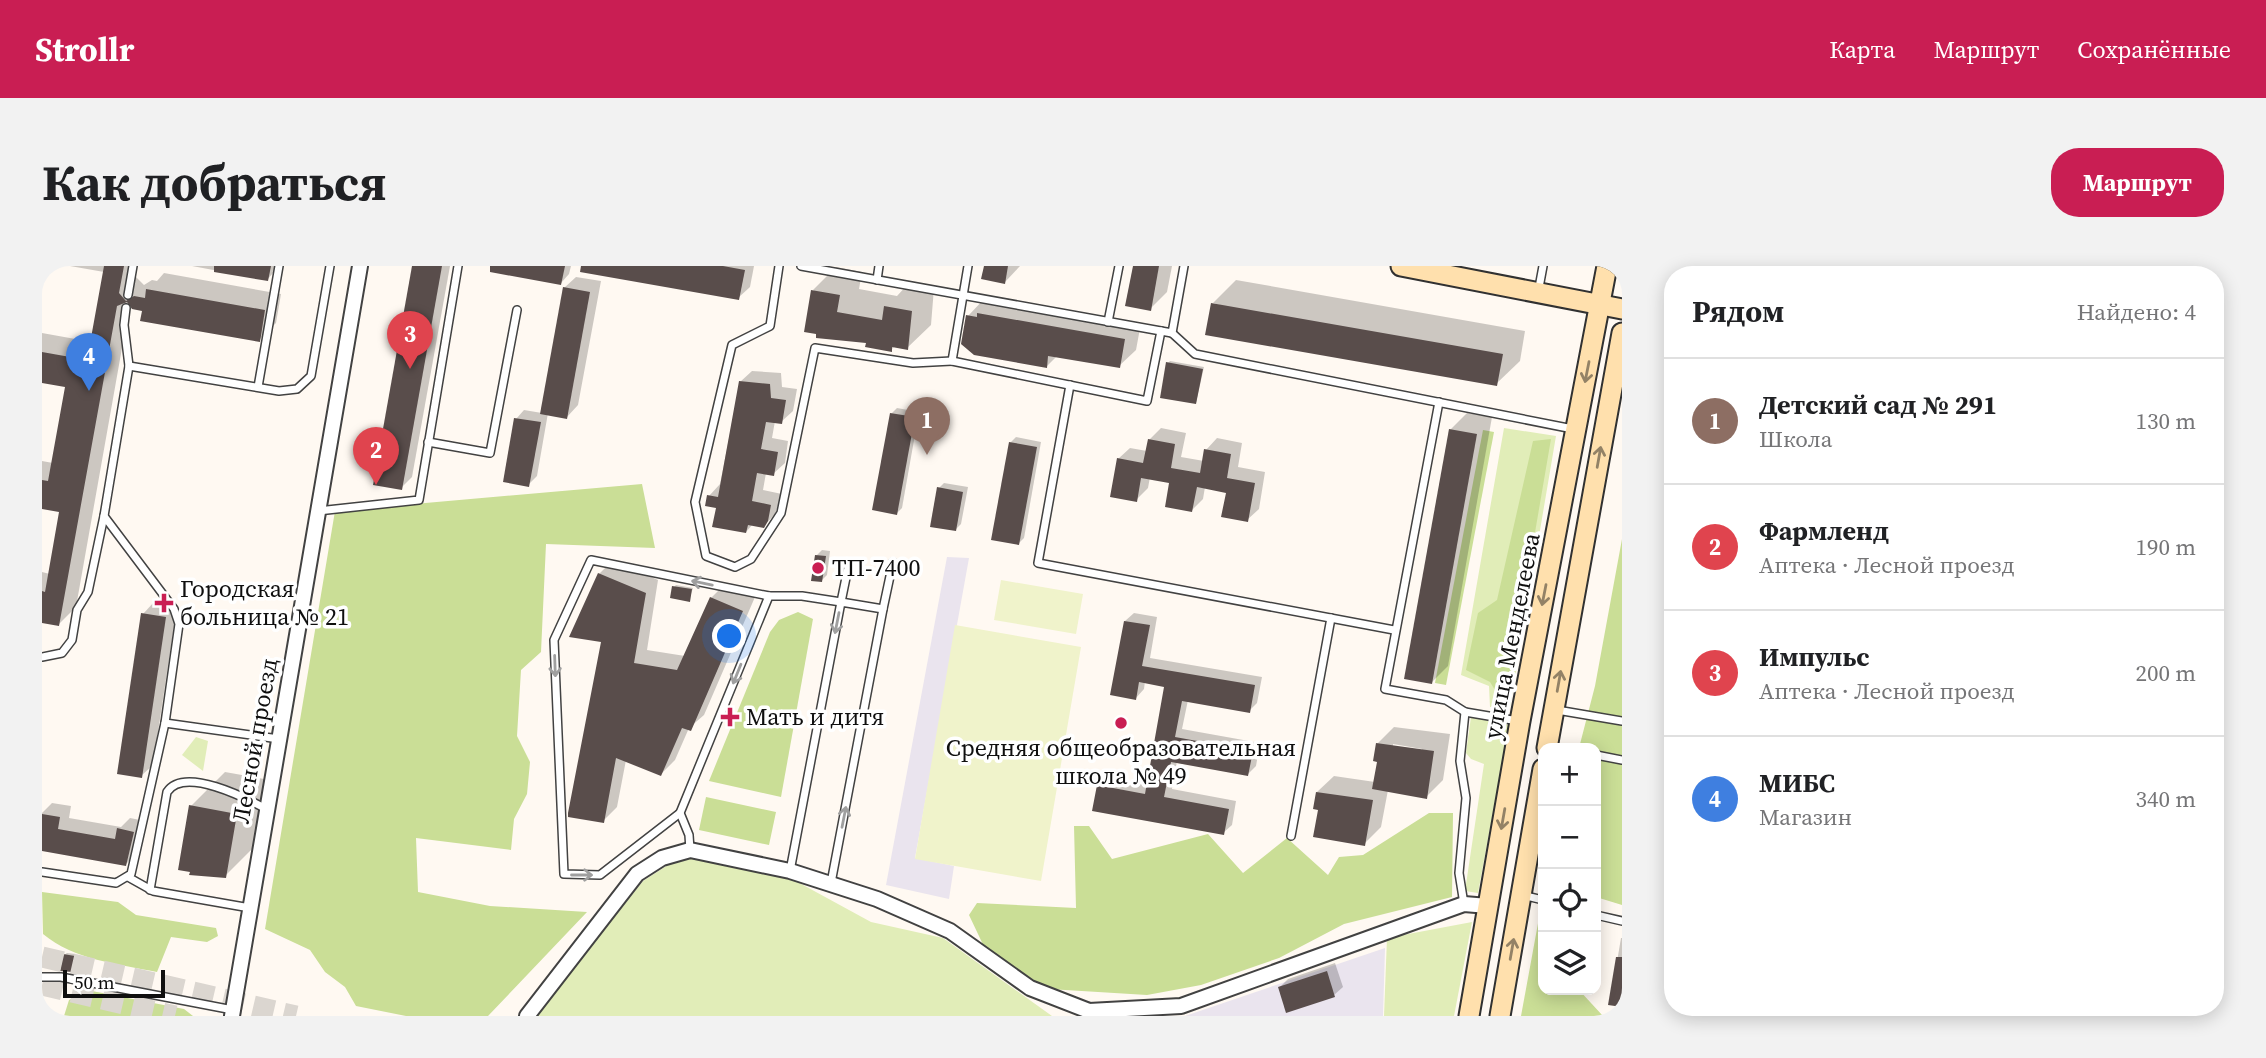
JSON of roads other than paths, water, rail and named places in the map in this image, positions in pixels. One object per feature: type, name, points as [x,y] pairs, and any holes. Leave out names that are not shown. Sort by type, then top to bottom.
[{"type":"main road","name":"улица Менделеева","points":[[1469,1016],[1520,721],[1607,266]]},
{"type":"main road","points":[[1410,267],[1622,309]]},
{"type":"main road","points":[[1550,743],[1553,709],[1622,333]]},
{"type":"main road","points":[[1500,1016],[1538,798]]},
{"type":"street","name":"Лесной проезд","points":[[232,1013],[360,266]]},
{"type":"street","points":[[527,1016],[637,874],[662,858],[690,850],[790,871],[877,899],[950,931],[1030,988],[1089,1011],[1181,1006],[1464,904],[1488,906]]},
{"type":"lane","points":[[128,295],[133,266]]},
{"type":"lane","points":[[258,387],[279,266]]},
{"type":"lane","points":[[129,366],[279,391],[297,388],[311,376],[330,266]]},
{"type":"lane","points":[[317,511],[419,500],[458,266]]},
{"type":"lane","points":[[779,266],[770,326],[732,345],[695,502],[706,556],[735,567],[751,559],[780,513],[815,348],[913,363],[952,361],[1147,401],[1161,331]]},
{"type":"lane","points":[[801,266],[1161,331],[1172,334],[1195,354],[1575,430]]},
{"type":"lane","points":[[877,280],[879,266]]},
{"type":"lane","points":[[952,361],[968,266]]},
{"type":"lane","points":[[1108,322],[1119,266]]},
{"type":"lane","points":[[1172,334],[1184,266]]},
{"type":"lane","points":[[1538,293],[1543,266]]},
{"type":"lane","points":[[42,657],[62,653],[72,640],[77,610],[88,592],[104,516],[129,366],[124,325],[127,308]]},
{"type":"lane","points":[[428,442],[491,453],[517,310]]},
{"type":"lane","points":[[1070,385],[1038,563],[1394,630]]},
{"type":"lane","points":[[1439,402],[1394,630],[1385,690],[1446,700],[1465,712],[1520,721]]},
{"type":"lane","points":[[42,872],[107,882],[128,877],[135,869],[165,723],[179,624],[174,609],[104,516]]},
{"type":"lane","points":[[769,596],[680,813],[600,875],[564,874],[554,640],[592,560],[769,596],[802,596],[883,609]]},
{"type":"lane","points":[[831,884],[893,562]]},
{"type":"lane","points":[[790,871],[849,563]]},
{"type":"lane","points":[[1291,836],[1331,618]]},
{"type":"lane","points":[[1553,709],[1622,721]]},
{"type":"lane","points":[[1464,904],[1459,873],[1466,797],[1460,761],[1465,712]]},
{"type":"lane","points":[[165,723],[279,739]]},
{"type":"lane","points":[[1601,756],[1622,760]]},
{"type":"lane","points":[[150,890],[167,792],[173,785],[185,782],[226,789],[267,809]]},
{"type":"lane","points":[[680,813],[690,835],[690,850]]},
{"type":"lane","points":[[128,877],[150,890],[250,908]]},
{"type":"lane","points":[[1521,895],[1538,899]]},
{"type":"lane","points":[[1601,916],[1622,921]]},
{"type":"lane","points":[[42,977],[61,977],[232,1013]]},
{"type":"tunnel","points":[[42,957],[296,1016]]},
{"type":"tunnel","points":[[42,985],[175,1016]]},
{"type":"place","name":"Импульс","points":[[410,369]]},
{"type":"place","name":"МИБС","points":[[89,391]]},
{"type":"place","name":"Детский сад № 291","points":[[927,455]]},
{"type":"place","name":"Фармленд","points":[[376,485]]},
{"type":"place","name":"ТП-7400","points":[[818,568]]},
{"type":"place","name":"Городская больница № 21","points":[[164,603]]},
{"type":"place","name":"Мать и дитя","points":[[730,717]]},
{"type":"place","name":"Средняя общеобразовательная школа № 49","points":[[1121,723]]}]
